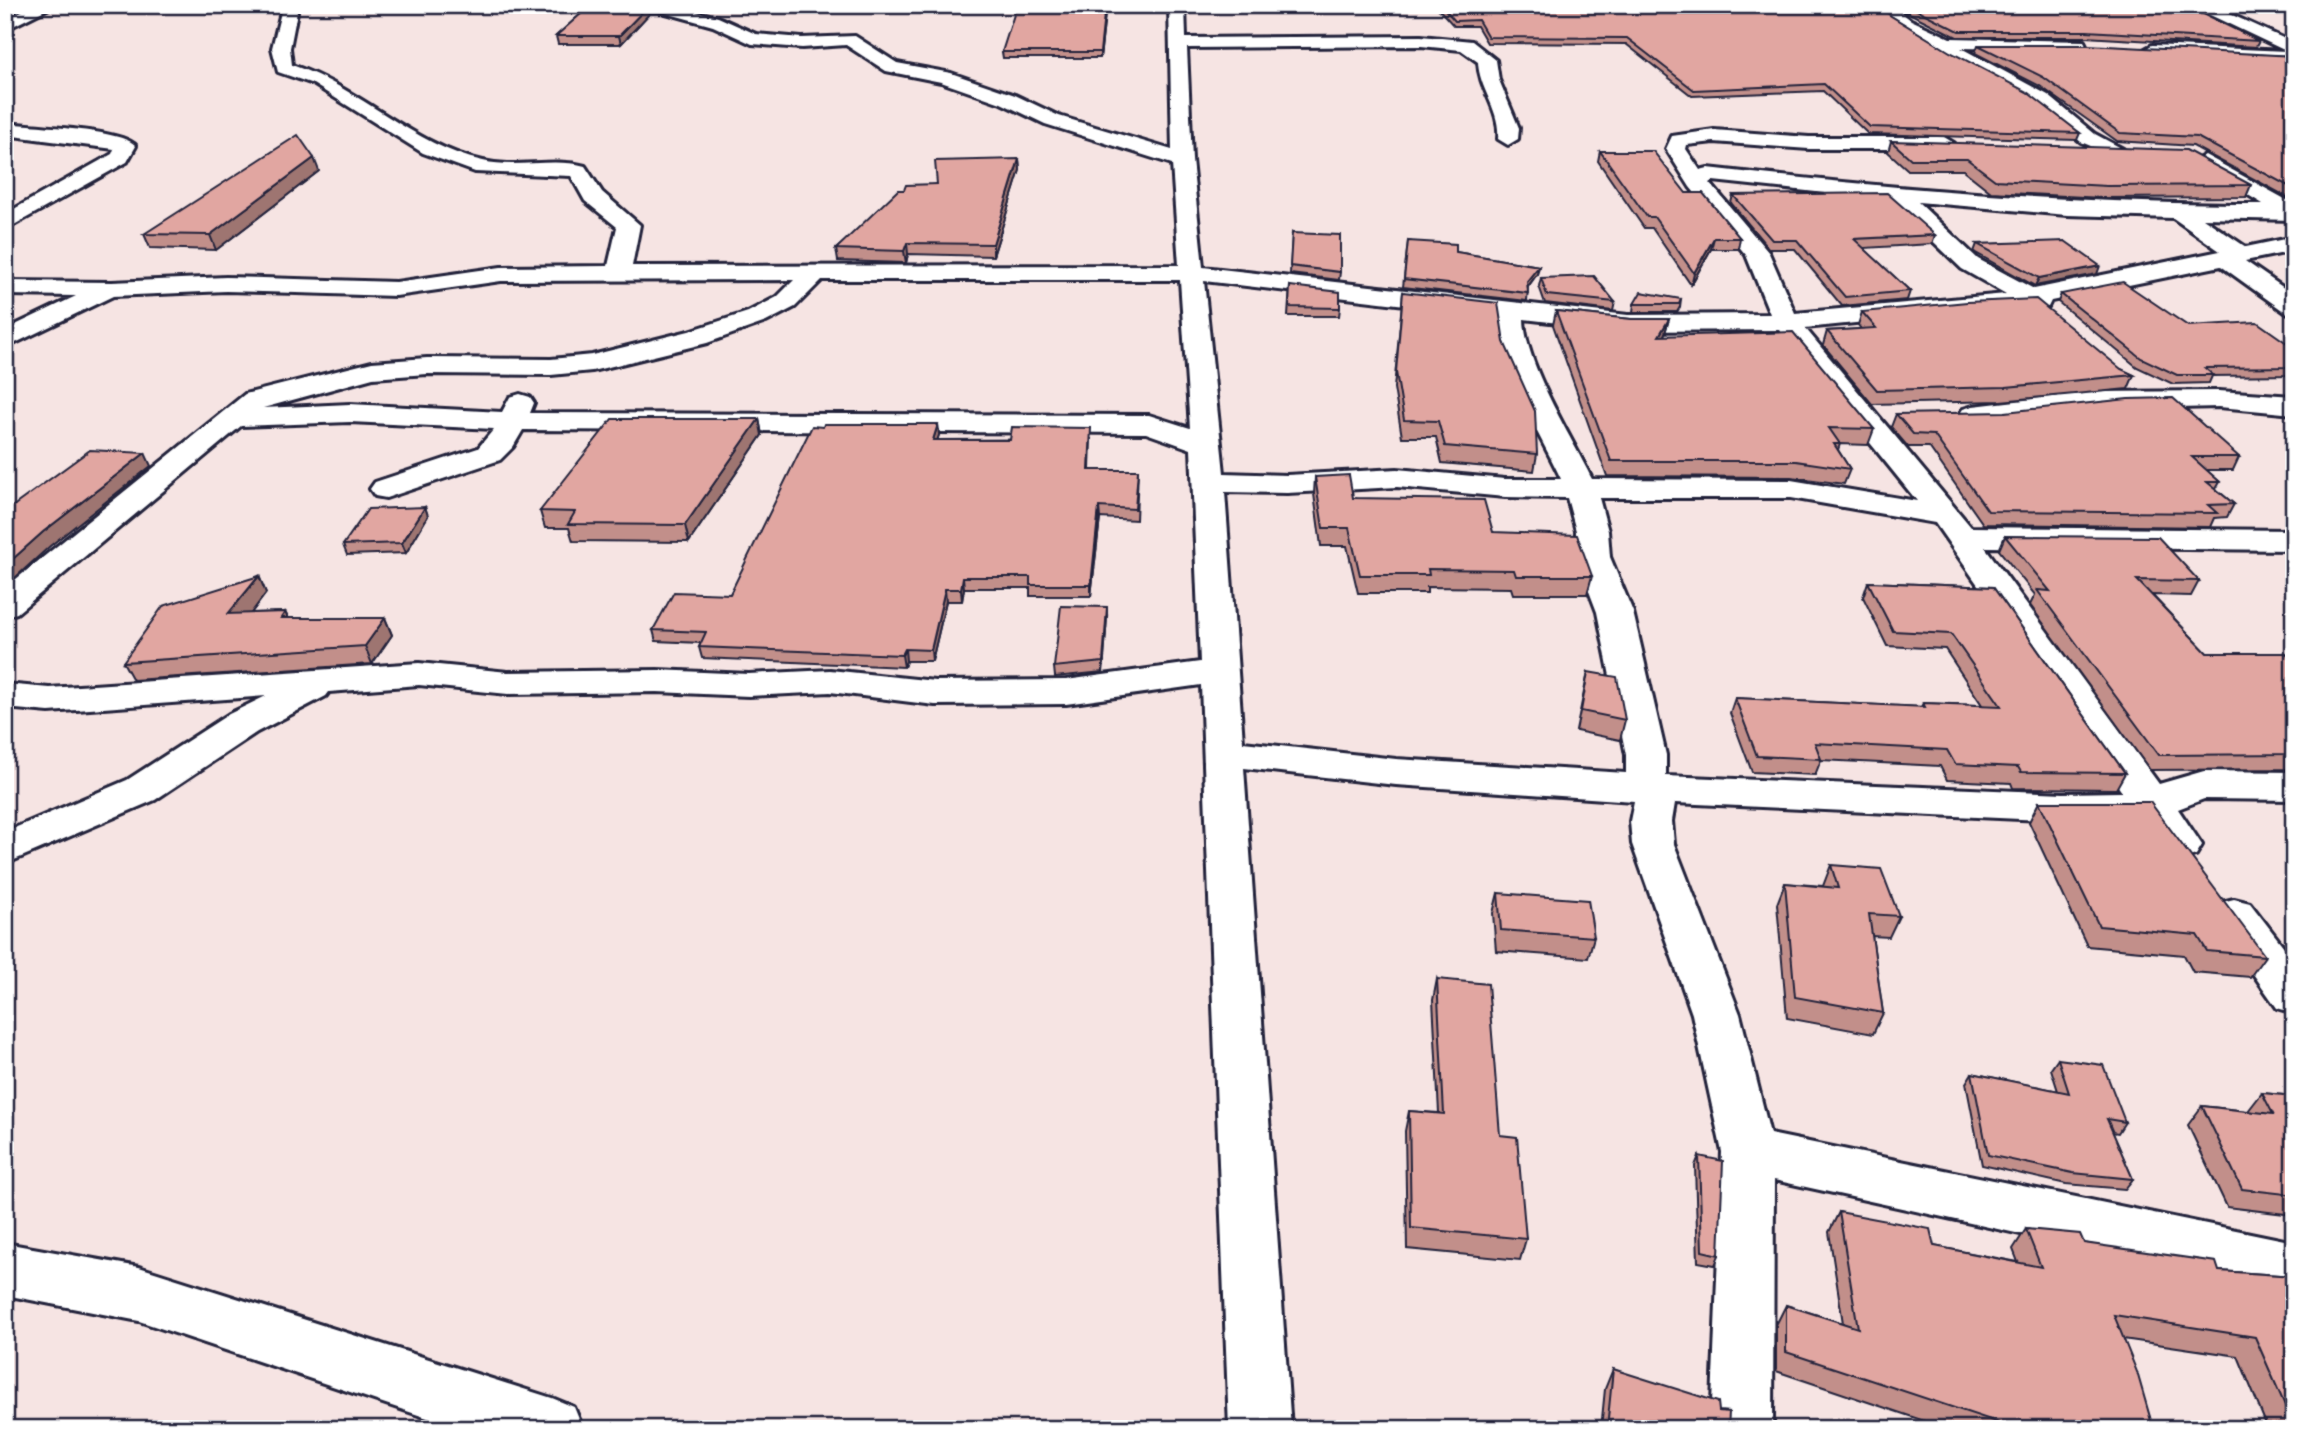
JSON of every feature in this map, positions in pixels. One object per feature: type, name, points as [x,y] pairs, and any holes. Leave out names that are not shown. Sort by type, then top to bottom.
[{"type":"street","points":[[5,25],[47,5]]},
{"type":"street","points":[[284,5],[289,12],[281,48],[284,68],[319,79],[430,149],[482,168],[578,170],[593,197],[629,225],[619,273]]},
{"type":"street","points":[[645,5],[718,22],[752,39],[802,43],[849,40],[892,67],[945,77],[1008,99],[1063,124],[1182,160]]},
{"type":"street","points":[[1177,5],[1182,160],[1194,273],[1209,482],[1222,753],[1244,1092],[1260,1429]]},
{"type":"street","points":[[1881,5],[1905,23],[1947,43],[1955,52],[2041,99],[2088,138],[2113,149]]},
{"type":"street","points":[[2197,5],[2294,50]]},
{"type":"street","points":[[1177,43],[1421,41],[1466,46],[1487,60],[1486,68],[1511,126],[1508,139]]},
{"type":"street","points":[[1947,43],[2099,47]]},
{"type":"street","points":[[2128,49],[2294,57]]},
{"type":"street","points":[[5,129],[110,141],[126,146],[120,158],[5,223]]},
{"type":"street","points":[[1967,144],[1809,143],[1714,136],[1679,140],[1676,149],[1698,182],[1757,253],[1786,322],[1866,415],[1954,526],[2152,806],[2294,995]]},
{"type":"street","points":[[2061,147],[2137,150]]},
{"type":"street","points":[[2185,152],[2291,212]]},
{"type":"street","points":[[1698,182],[1708,174],[1896,194],[2067,208],[2291,212]]},
{"type":"street","points":[[1896,194],[1970,264],[2044,307]]},
{"type":"street","points":[[2178,211],[2294,307]]},
{"type":"street","points":[[5,288],[111,289],[226,284],[396,289],[501,274],[1029,270],[1194,273],[1660,325],[1786,322],[2044,307],[2232,256],[2294,244]]},
{"type":"street","points":[[5,606],[255,400],[352,373],[427,366],[551,367],[592,363],[698,337],[757,317],[786,302],[817,272]]},
{"type":"street","points":[[5,341],[111,289]]},
{"type":"street","points":[[1516,309],[1511,314],[1510,323],[1521,366],[1580,487],[1592,531],[1593,557],[1615,612],[1646,755],[1653,844],[1716,1014],[1748,1152],[1742,1429]]},
{"type":"street","points":[[386,489],[489,454],[503,441],[522,399],[551,367]]},
{"type":"street","points":[[2126,375],[2177,400]]},
{"type":"street","points":[[1952,416],[2093,401],[2177,400],[2294,405]]},
{"type":"street","points":[[232,418],[350,413],[512,422],[1149,424],[1206,444]]},
{"type":"street","points":[[1866,415],[1903,416]]},
{"type":"street","points":[[1209,482],[1287,484],[1397,478],[1492,487],[1804,490],[1954,526],[2294,540]]},
{"type":"street","points":[[5,695],[48,700],[419,674],[479,677],[508,683],[657,681],[749,685],[830,681],[935,693],[1066,692],[1218,671]]},
{"type":"street","points":[[5,849],[141,790],[243,723],[334,681]]},
{"type":"street","points":[[1222,753],[1396,772],[1650,789],[2063,807],[2152,806],[2182,789],[2204,785],[2294,786]]},
{"type":"street","points":[[1748,1152],[2294,1268]]},
{"type":"street","points":[[5,1269],[139,1294],[552,1429]]},
{"type":"building","points":[[591,5],[649,5],[619,36],[556,36]]},
{"type":"building","points":[[1017,5],[1105,5],[1100,52],[1002,52]]},
{"type":"building","points":[[1441,5],[1878,5],[1891,16],[1950,52],[2027,92],[2080,133],[1870,127],[1824,84],[1694,90],[1627,38],[1488,37],[1478,20],[1455,21]]},
{"type":"building","points":[[1907,5],[2185,5],[2259,41],[2087,31],[1959,31]]},
{"type":"building","points":[[1978,45],[2088,45],[2294,56],[2294,188],[2197,137],[2120,133],[2043,77]]},
{"type":"building","points":[[298,135],[314,158],[210,235],[144,234]]},
{"type":"building","points":[[1891,141],[2186,150],[2251,185],[2107,186],[1995,180],[1967,159],[1911,159]]},
{"type":"building","points":[[1600,151],[1653,151],[1686,193],[1703,193],[1740,238],[1714,238],[1694,273],[1654,217],[1647,217]]},
{"type":"building","points":[[1019,159],[993,244],[907,243],[904,251],[836,249],[898,190],[904,190],[906,185],[937,184],[935,161]]},
{"type":"building","points":[[1887,193],[1935,235],[1854,239],[1910,291],[1845,297],[1797,240],[1772,240],[1733,195]]},
{"type":"building","points":[[1292,233],[1340,235],[1340,272],[1290,266]]},
{"type":"building","points":[[1408,241],[1456,244],[1456,252],[1539,266],[1527,281],[1528,293],[1404,279]]},
{"type":"building","points":[[2065,241],[2100,266],[2039,278],[1977,244]]},
{"type":"building","points":[[1594,276],[1615,302],[1547,295],[1541,278]]},
{"type":"building","points":[[2123,282],[2188,326],[2257,322],[2294,348],[2294,367],[2205,368],[2213,375],[2177,375],[2141,358],[2061,294]]},
{"type":"building","points":[[1290,286],[1340,292],[1340,308],[1289,307]]},
{"type":"building","points":[[1403,292],[1498,303],[1504,342],[1535,411],[1537,454],[1445,446],[1438,421],[1404,420],[1396,372]]},
{"type":"building","points":[[1641,292],[1681,299],[1679,304],[1634,304]]},
{"type":"building","points":[[2036,299],[2121,369],[2134,375],[2006,387],[1877,390],[1827,331],[1876,328],[1862,312],[1967,302]]},
{"type":"building","points":[[1556,311],[1631,319],[1669,319],[1659,336],[1793,332],[1874,429],[1829,428],[1840,444],[1834,444],[1850,469],[1796,461],[1611,461]]},
{"type":"building","points":[[2173,398],[2239,457],[2192,457],[2220,482],[2207,482],[2234,504],[2208,505],[2217,513],[1988,511],[1934,435],[1913,434],[1896,414],[2005,412],[2128,399]]},
{"type":"building","points":[[612,419],[759,419],[685,525],[568,524],[575,512],[540,511]]},
{"type":"building","points":[[824,424],[938,424],[933,440],[1010,440],[1012,427],[1091,428],[1089,470],[1138,470],[1135,509],[1099,507],[1091,585],[1030,585],[1030,577],[963,577],[961,589],[945,589],[931,650],[905,649],[902,655],[699,647],[706,632],[653,630],[674,592],[730,594],[812,426],[823,427]]},
{"type":"building","points":[[90,450],[145,453],[43,532],[5,566],[5,512]]},
{"type":"building","points":[[1349,475],[1353,498],[1484,500],[1493,532],[1577,535],[1592,576],[1516,576],[1514,570],[1428,569],[1429,575],[1360,575],[1349,528],[1323,528],[1315,477]]},
{"type":"building","points":[[425,507],[402,543],[343,545],[368,509]]},
{"type":"building","points":[[2005,536],[2158,537],[2199,581],[2137,580],[2207,653],[2285,653],[2294,661],[2294,754],[2159,755],[2037,590],[2050,591]]},
{"type":"building","points":[[259,576],[228,614],[285,612],[281,618],[385,618],[365,646],[123,662],[163,606]]},
{"type":"building","points":[[1868,582],[1993,587],[2125,773],[2021,772],[2018,767],[1955,764],[1947,750],[1815,743],[1821,759],[1757,756],[1735,698],[1925,707],[1923,703],[2001,706],[1951,634],[1893,631]]},
{"type":"building","points":[[1061,606],[1107,607],[1103,662],[1054,667]]},
{"type":"building","points":[[1588,672],[1617,677],[1625,720],[1581,711]]},
{"type":"building","points":[[2039,802],[2150,802],[2265,956],[2207,951],[2197,935],[2099,926]]},
{"type":"building","points":[[1831,865],[1881,869],[1899,916],[1869,914],[1883,1013],[1795,997],[1785,883],[1838,888]]},
{"type":"building","points":[[1498,893],[1588,900],[1594,937],[1501,930]]},
{"type":"building","points":[[1437,979],[1488,984],[1500,1135],[1517,1137],[1526,1239],[1411,1228],[1409,1111],[1444,1114]]},
{"type":"building","points":[[2058,1059],[2103,1065],[2125,1122],[2107,1119],[2133,1179],[2073,1173],[1988,1155],[1972,1073],[2069,1093]]},
{"type":"building","points":[[2262,1093],[2294,1096],[2294,1195],[2242,1189],[2202,1106],[2273,1114]]},
{"type":"building","points":[[1699,1156],[1723,1161],[1719,1255],[1702,1251]]},
{"type":"building","points":[[1839,1212],[1930,1229],[1934,1246],[2041,1267],[2026,1229],[2080,1234],[2084,1243],[2216,1262],[2219,1271],[2294,1276],[2294,1426],[2255,1337],[2114,1315],[2137,1372],[2152,1424],[2188,1429],[2013,1429],[1786,1352],[1786,1305],[1858,1328]]},
{"type":"building","points":[[1613,1369],[1718,1402],[1719,1411],[1729,1412],[1728,1429],[1607,1429]]}]
